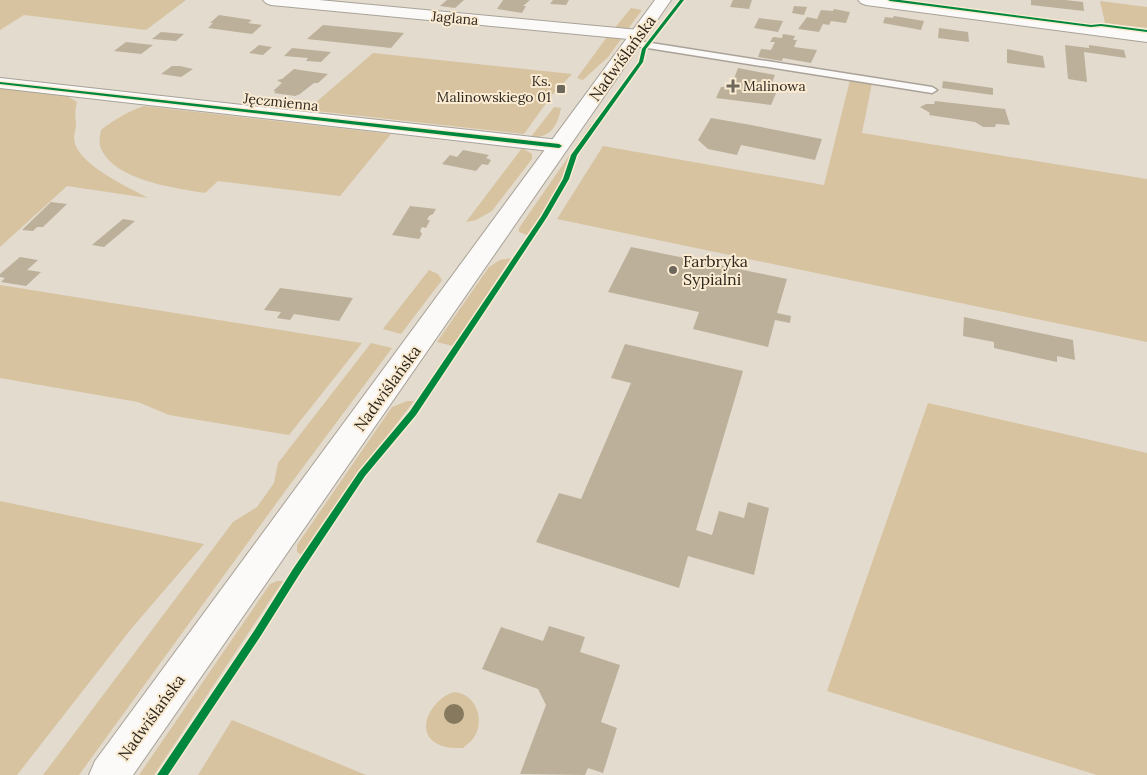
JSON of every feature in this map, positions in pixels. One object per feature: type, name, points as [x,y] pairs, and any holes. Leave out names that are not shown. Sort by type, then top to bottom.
[{"type":"street","name":"Jaglana","points":[[271,0],[636,39]]},
{"type":"street","name":"Nadwiślańska","points":[[109,775],[664,0]]},
{"type":"street","points":[[866,0],[1147,37]]},
{"type":"street","name":"Jęczmienna","points":[[0,82],[559,146]]},
{"type":"lane","points":[[636,39],[932,90]]},
{"type":"shaded area","points":[[0,0],[186,0],[146,30],[24,15],[0,30]]},
{"type":"shaded area","points":[[1100,1],[1147,7],[1147,28],[1105,23]]},
{"type":"shaded area","points":[[631,8],[642,10],[628,29],[625,31],[613,30]]},
{"type":"shaded area","points":[[609,34],[622,38],[608,57],[583,80],[577,78]]},
{"type":"shaded area","points":[[373,53],[572,74],[552,95],[524,134],[307,110]]},
{"type":"shaded area","points":[[850,80],[872,83],[862,133],[1147,179],[1147,342],[557,219],[603,146],[824,185]]},
{"type":"shaded area","points":[[0,85],[67,96],[77,102],[74,139],[77,148],[93,166],[104,174],[148,198],[67,186],[0,247]]},
{"type":"shaded area","points":[[144,106],[391,134],[340,196],[218,181],[205,193],[145,180],[117,167],[106,158],[100,146],[101,130],[121,116]]},
{"type":"shaded area","points":[[554,107],[561,108],[552,130],[543,136],[530,138]]},
{"type":"shaded area","points":[[591,124],[593,124],[568,161],[564,175],[552,198],[527,235],[519,232],[519,228]]},
{"type":"shaded area","points":[[522,148],[532,154],[532,159],[492,211],[476,220],[466,222]]},
{"type":"shaded area","points":[[511,258],[453,346],[437,342],[489,267],[500,260]]},
{"type":"shaded area","points":[[429,270],[438,274],[442,280],[401,334],[383,329]]},
{"type":"shaded area","points":[[0,285],[362,343],[289,435],[169,415],[138,402],[0,378]]},
{"type":"shaded area","points":[[371,343],[392,348],[286,490],[79,775],[43,775],[233,522],[257,507],[274,483],[278,463]]},
{"type":"shaded area","points":[[407,401],[414,401],[348,487],[301,555],[297,552],[297,545],[392,407]]},
{"type":"shaded area","points":[[928,403],[1147,453],[1147,775],[1097,775],[827,691]]},
{"type":"shaded area","points":[[0,501],[204,544],[131,629],[17,775],[0,775]]},
{"type":"shaded area","points":[[283,581],[154,775],[139,775],[270,584]]},
{"type":"shaded area","points":[[455,692],[468,697],[473,702],[479,722],[475,736],[463,748],[439,745],[429,737],[426,730],[429,714],[434,706],[447,695]]},
{"type":"shaded area","points":[[232,720],[366,775],[198,775]]},
{"type":"building","points":[[447,0],[464,0],[455,8],[440,6]]},
{"type":"building","points":[[503,0],[530,0],[523,6],[526,6],[522,13],[497,9]]},
{"type":"building","points":[[553,0],[569,0],[566,5],[550,4]]},
{"type":"building","points":[[733,0],[752,0],[749,9],[730,7]]},
{"type":"building","points":[[1031,0],[1083,2],[1084,11],[1031,5]]},
{"type":"building","points":[[794,6],[807,7],[804,15],[792,13]]},
{"type":"building","points":[[834,9],[850,12],[846,23],[831,21],[829,25],[823,24],[819,32],[798,29],[807,17],[817,19],[821,10],[833,11]]},
{"type":"building","points":[[219,15],[252,20],[248,23],[262,25],[252,34],[208,28],[213,23],[210,23]]},
{"type":"building","points":[[894,16],[924,21],[921,30],[883,23],[885,17],[893,18]]},
{"type":"building","points":[[759,18],[783,21],[778,32],[754,28]]},
{"type":"building","points":[[323,25],[404,33],[391,48],[307,39]]},
{"type":"building","points":[[939,28],[968,32],[969,42],[938,38]]},
{"type":"building","points":[[161,32],[184,34],[176,41],[152,39]]},
{"type":"building","points":[[783,34],[795,36],[793,40],[797,40],[794,47],[817,50],[811,63],[783,58],[782,61],[758,57],[761,49],[771,50],[775,42],[770,42],[773,37],[782,38]]},
{"type":"building","points":[[126,42],[153,45],[141,54],[114,51]]},
{"type":"building","points":[[259,45],[272,47],[263,55],[249,53]]},
{"type":"building","points":[[1065,45],[1089,48],[1089,45],[1124,50],[1126,58],[1084,52],[1087,82],[1068,79]]},
{"type":"building","points":[[292,48],[331,52],[321,62],[306,61],[308,58],[284,56]]},
{"type":"building","points":[[1007,49],[1043,56],[1045,68],[1007,63]]},
{"type":"building","points":[[172,66],[193,69],[181,77],[161,74]]},
{"type":"building","points":[[738,68],[775,75],[769,90],[777,91],[771,105],[716,98],[721,87],[724,87],[726,83],[732,84]]},
{"type":"building","points":[[294,69],[328,74],[318,83],[314,83],[295,96],[274,93],[276,91],[273,91],[282,83],[277,80],[282,79]]},
{"type":"building","points":[[943,81],[993,88],[993,95],[942,88]]},
{"type":"building","points":[[935,101],[1005,109],[1010,125],[996,124],[995,127],[983,127],[975,122],[929,115],[930,113],[920,107],[926,104],[934,104]]},
{"type":"building","points":[[711,118],[822,139],[815,160],[741,145],[737,155],[708,149],[698,140]]},
{"type":"building","points":[[463,150],[489,155],[486,158],[491,160],[488,165],[482,164],[476,171],[442,164],[450,155],[457,157]]},
{"type":"building","points":[[51,202],[67,204],[43,227],[37,227],[33,231],[22,230]]},
{"type":"building","points":[[410,206],[436,209],[429,216],[427,220],[430,220],[426,228],[422,227],[420,231],[422,234],[419,239],[392,235]]},
{"type":"building","points":[[123,219],[135,221],[104,247],[92,245]]},
{"type":"building","points":[[631,247],[787,279],[777,313],[791,316],[790,323],[775,320],[768,347],[693,329],[699,312],[608,292]]},
{"type":"building","points":[[20,257],[38,260],[27,270],[41,272],[26,286],[1,282],[5,278],[0,277],[0,274]]},
{"type":"building","points":[[280,288],[353,298],[339,321],[294,314],[290,320],[277,318],[281,312],[264,310]]},
{"type":"building","points":[[964,317],[1073,340],[1075,360],[1057,356],[1057,362],[994,348],[994,342],[963,336]]},
{"type":"building","points":[[625,344],[743,371],[696,530],[712,535],[719,511],[744,518],[748,502],[769,508],[754,575],[688,556],[679,588],[536,542],[559,493],[581,499],[631,383],[611,378]]},
{"type":"building","points":[[549,626],[585,637],[580,652],[620,665],[601,722],[617,728],[603,773],[588,768],[585,775],[520,774],[546,705],[538,689],[482,669],[501,627],[543,641]]},
{"type":"cycle path","points":[[162,775],[362,474],[413,413],[544,217],[566,179],[574,155],[641,62],[644,49],[682,0]]},
{"type":"cycle path","points":[[890,0],[1091,26],[1101,25],[1147,31]]},
{"type":"cycle path","points":[[0,83],[559,146]]},
{"type":"place","name":"Malinowa","points":[[733,86]]},
{"type":"place","name":"Ks. Malinowskiego 01","points":[[561,89]]},
{"type":"place","name":"Farbryka Sypialni","points":[[673,270]]}]
